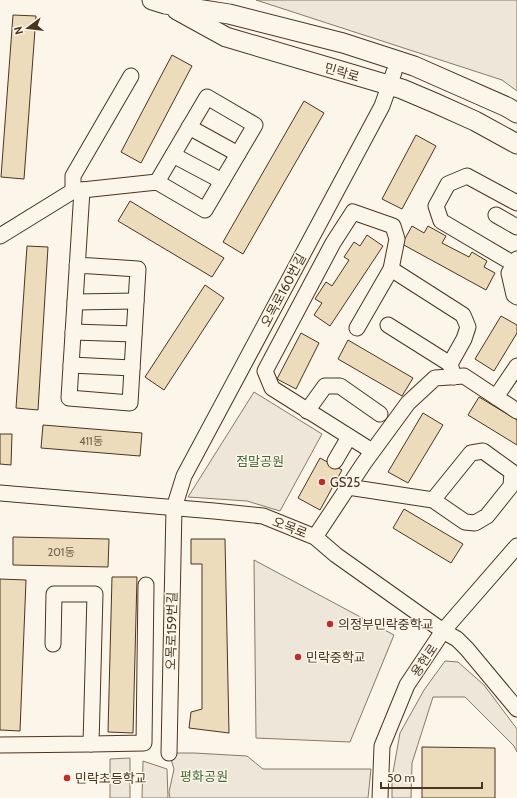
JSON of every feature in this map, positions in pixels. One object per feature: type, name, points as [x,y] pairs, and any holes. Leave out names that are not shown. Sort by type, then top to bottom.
[{"type":"main road","name":"민락로","points":[[159,2],[229,14],[343,42],[414,66],[517,113]]},
{"type":"main road","name":"민락로","points":[[159,2],[226,37],[402,89],[475,121],[517,144]]},
{"type":"street","name":"오목로160번길","points":[[174,508],[184,476],[382,106],[394,72]]},
{"type":"street","points":[[77,265],[138,269],[130,403],[69,398],[77,265],[78,191],[73,176],[130,76]]},
{"type":"street","points":[[0,236],[78,191],[157,182],[205,210],[255,125],[207,97],[157,182]]},
{"type":"street","points":[[190,127],[238,154]]},
{"type":"street","points":[[173,155],[222,181]]},
{"type":"street","points":[[517,203],[467,176],[448,184],[436,206],[441,221],[516,262],[510,273],[514,295],[517,297]]},
{"type":"street","points":[[357,328],[391,269],[397,239],[393,226],[353,212],[333,243],[265,371],[272,388],[372,451]]},
{"type":"street","points":[[496,215],[517,227]]},
{"type":"street","points":[[315,537],[372,451],[408,403],[435,378],[452,370],[468,327],[463,315],[391,269]]},
{"type":"street","points":[[75,302],[136,301]]},
{"type":"street","points":[[388,326],[452,370],[464,376],[517,411]]},
{"type":"street","points":[[73,332],[134,334]]},
{"type":"street","points":[[71,365],[132,368]]},
{"type":"street","points":[[496,397],[517,366]]},
{"type":"street","points":[[307,411],[325,386],[340,386],[380,414]]},
{"type":"street","points":[[335,461],[349,437]]},
{"type":"street","points":[[348,487],[433,500],[465,522],[475,523],[487,516],[511,486],[512,472],[483,451],[471,453],[433,500]]},
{"type":"street","name":"오목로","points":[[0,493],[263,516],[315,537],[336,555],[443,631],[457,639],[517,709]]},
{"type":"street","name":"오목로159번길","points":[[168,753],[174,508]]},
{"type":"street","name":"용현로","points":[[380,798],[382,746],[407,685],[443,631],[517,546]]},
{"type":"street","points":[[0,745],[144,743],[146,585]]},
{"type":"street","points":[[53,644],[54,594],[95,594],[91,744]]},
{"type":"green space","points":[[256,0],[517,0],[517,91],[502,80]]},
{"type":"green space","name":"점말공원","points":[[254,392],[322,434],[280,511],[247,501],[188,497]]},
{"type":"green space","points":[[254,560],[394,635],[350,742],[256,738]]},
{"type":"green space","points":[[445,661],[458,662],[484,685],[517,729],[517,752],[514,746],[465,697],[433,697],[412,763],[411,798],[392,798],[392,778],[400,733],[424,690]]},
{"type":"green space","name":"평화공원","points":[[169,753],[247,756],[263,769],[371,769],[368,798],[170,798],[169,792],[174,769]]},
{"type":"green space","points":[[130,758],[130,798],[110,798],[110,759]]},
{"type":"green space","points":[[143,761],[167,769],[168,798],[142,798]]},
{"type":"building","points":[[13,15],[36,16],[24,179],[1,177]]},
{"type":"building","points":[[172,55],[192,66],[141,163],[121,152]]},
{"type":"building","points":[[304,101],[324,113],[243,254],[223,242]]},
{"type":"building","points":[[416,135],[436,146],[402,209],[382,199]]},
{"type":"building","points":[[130,201],[224,258],[212,277],[118,221]]},
{"type":"building","points":[[412,226],[424,233],[428,226],[446,236],[442,243],[469,257],[472,252],[487,261],[484,267],[495,273],[486,290],[402,244]]},
{"type":"building","points":[[367,235],[383,246],[330,326],[314,315],[322,303],[315,299],[326,282],[332,286],[349,260],[344,257],[354,242],[360,246]]},
{"type":"building","points":[[27,246],[48,247],[38,410],[16,408]]},
{"type":"building","points":[[205,285],[224,298],[164,390],[145,377]]},
{"type":"building","points":[[501,316],[517,325],[517,333],[494,371],[475,359]]},
{"type":"building","points":[[301,333],[319,343],[296,389],[277,379]]},
{"type":"building","points":[[348,340],[413,378],[402,396],[338,359]]},
{"type":"building","points":[[479,397],[517,420],[517,445],[468,415]]},
{"type":"building","points":[[423,413],[443,425],[408,483],[388,472]]},
{"type":"building","points":[[43,425],[142,433],[140,456],[41,448]]},
{"type":"building","points":[[0,434],[12,434],[11,465],[0,464]]},
{"type":"building","points":[[320,458],[342,470],[320,510],[298,498]]},
{"type":"building","points":[[404,509],[463,544],[451,563],[393,528]]},
{"type":"building","points":[[13,537],[109,539],[108,567],[13,565]]},
{"type":"building","points":[[191,539],[225,539],[229,733],[189,728],[191,712],[202,709],[202,564],[191,564]]},
{"type":"building","points":[[112,577],[137,577],[133,733],[108,732]]},
{"type":"building","points":[[0,579],[26,580],[20,731],[0,730]]},
{"type":"building","points":[[422,747],[495,748],[495,798],[422,798]]},
{"type":"place","name":"GS25","points":[[322,482]]},
{"type":"place","name":"의정부민락중학교","points":[[330,624]]},
{"type":"place","name":"민락중학교","points":[[298,657]]},
{"type":"place","name":"민락초등학교","points":[[67,778]]}]
